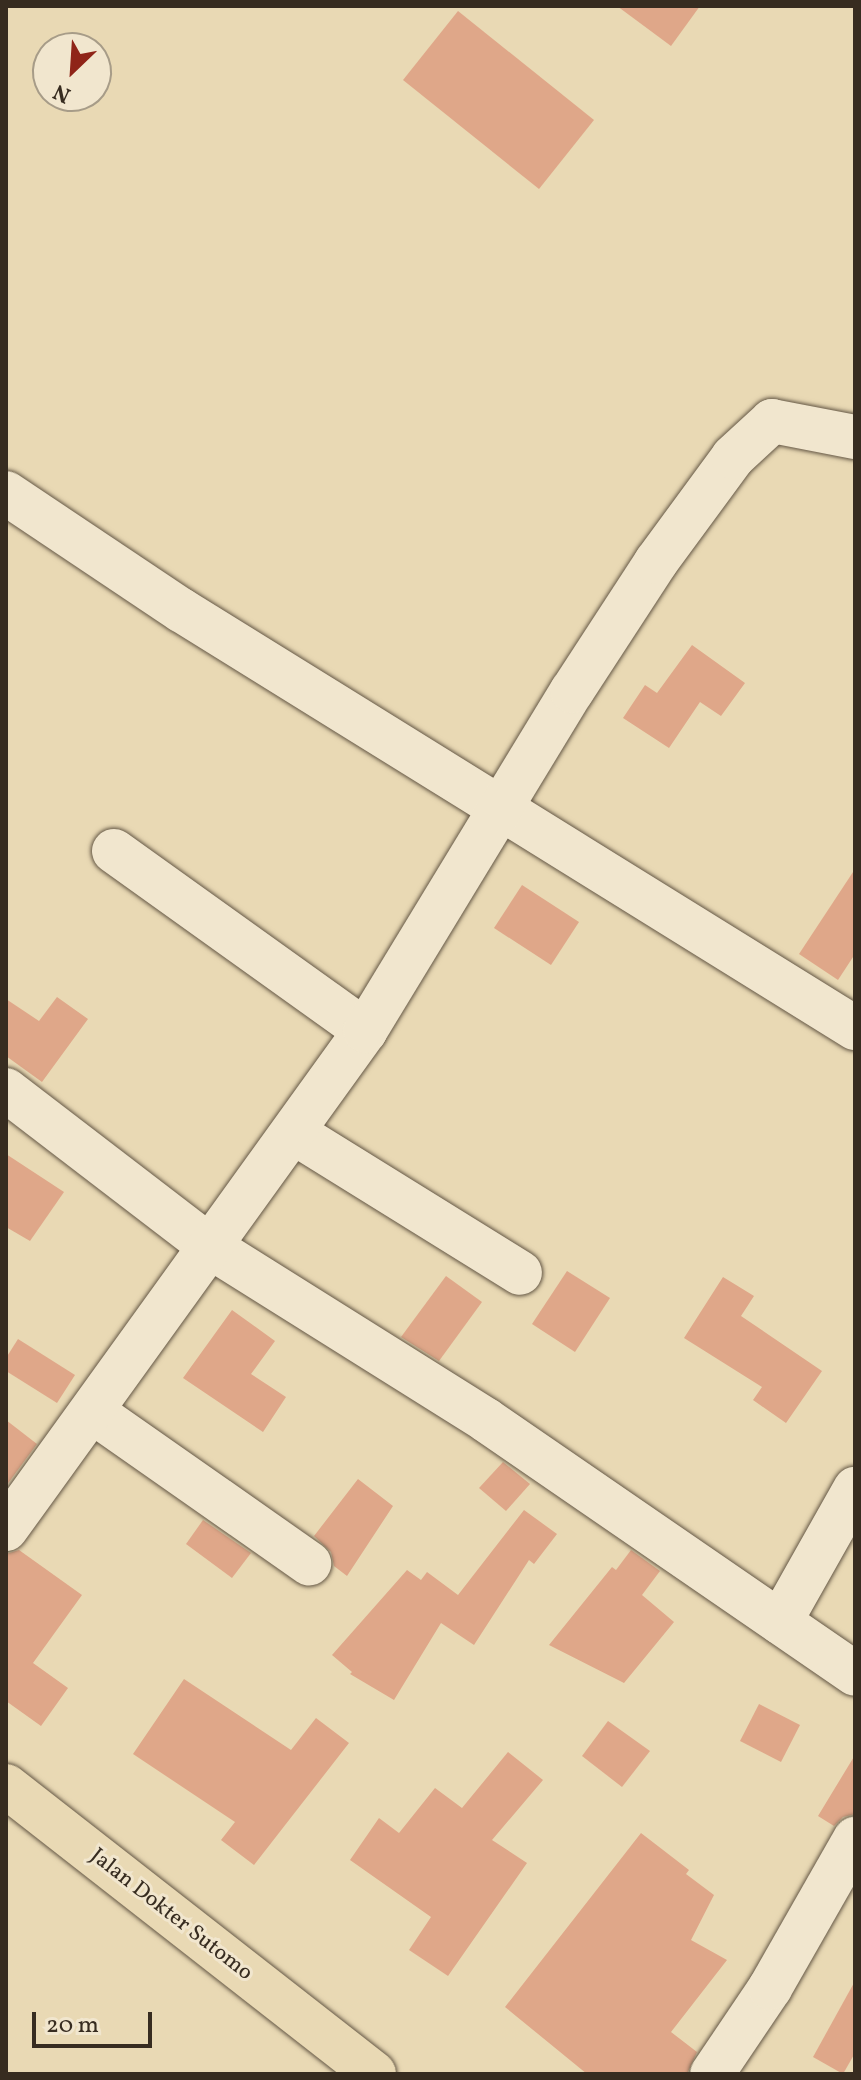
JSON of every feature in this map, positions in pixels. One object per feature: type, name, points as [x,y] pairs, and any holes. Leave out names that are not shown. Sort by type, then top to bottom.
[{"type":"main road","name":"Jalan Dokter Sutomo","points":[[6,1786],[374,2074]]},
{"type":"street","points":[[6,1529],[212,1248],[365,1031],[656,562],[752,437],[772,421],[855,437]]},
{"type":"street","points":[[6,493],[181,610],[855,1028]]},
{"type":"street","points":[[114,851],[365,1031]]},
{"type":"street","points":[[6,1090],[212,1248],[486,1420],[855,1674]]},
{"type":"street","points":[[293,1132],[520,1273]]},
{"type":"street","points":[[93,1412],[309,1563]]},
{"type":"street","points":[[780,1622],[855,1489]]},
{"type":"street","points":[[712,2074],[770,1988],[855,1839]]},
{"type":"building","points":[[617,6],[700,6],[671,46]]},
{"type":"building","points":[[458,11],[594,120],[539,189],[403,80]]},
{"type":"building","points":[[692,645],[745,683],[721,716],[700,702],[669,748],[623,718],[645,685],[657,693]]},
{"type":"building","points":[[855,869],[855,954],[838,980],[799,954]]},
{"type":"building","points":[[522,885],[579,922],[551,965],[494,928]]},
{"type":"building","points":[[57,997],[88,1019],[42,1082],[6,1056],[6,999],[39,1021]]},
{"type":"building","points":[[6,1154],[64,1192],[30,1241],[6,1227]]},
{"type":"building","points":[[567,1271],[610,1298],[575,1352],[532,1324]]},
{"type":"building","points":[[446,1276],[482,1302],[439,1361],[401,1337]]},
{"type":"building","points":[[723,1277],[754,1296],[741,1316],[822,1371],[786,1423],[753,1400],[762,1387],[684,1338]]},
{"type":"building","points":[[232,1310],[275,1341],[251,1374],[286,1397],[263,1432],[183,1378]]},
{"type":"building","points":[[18,1339],[75,1375],[57,1403],[6,1371],[6,1358]]},
{"type":"building","points":[[6,1420],[37,1444],[6,1486]]},
{"type":"building","points":[[503,1462],[530,1484],[506,1511],[479,1488]]},
{"type":"building","points":[[358,1479],[393,1506],[347,1576],[334,1566],[331,1552],[314,1536]]},
{"type":"building","points":[[524,1510],[557,1534],[534,1564],[529,1560],[474,1645],[441,1623],[394,1700],[350,1674],[352,1672],[332,1655],[407,1570],[421,1580],[427,1572],[458,1595]]},
{"type":"building","points":[[203,1520],[251,1553],[232,1578],[186,1544]]},
{"type":"building","points":[[19,1550],[82,1595],[33,1663],[68,1688],[41,1726],[6,1701],[6,1554]]},
{"type":"building","points":[[631,1550],[660,1571],[642,1595],[674,1622],[624,1683],[549,1645],[612,1567],[616,1570]]},
{"type":"building","points":[[184,1679],[291,1750],[316,1718],[349,1743],[254,1865],[221,1840],[235,1822],[133,1754]]},
{"type":"building","points":[[759,1704],[800,1725],[781,1762],[740,1741]]},
{"type":"building","points":[[608,1721],[650,1751],[622,1787],[582,1756]]},
{"type":"building","points":[[508,1752],[543,1780],[492,1840],[527,1863],[448,1976],[409,1950],[431,1917],[350,1860],[379,1818],[399,1833],[435,1788],[462,1808]]},
{"type":"building","points":[[855,1755],[855,1814],[843,1817],[834,1826],[818,1816]]},
{"type":"building","points":[[641,1833],[689,1870],[686,1874],[714,1895],[691,1940],[727,1960],[671,2032],[697,2052],[687,2074],[587,2074],[505,2007]]},
{"type":"building","points":[[855,1981],[855,2053],[843,2074],[813,2057]]}]
